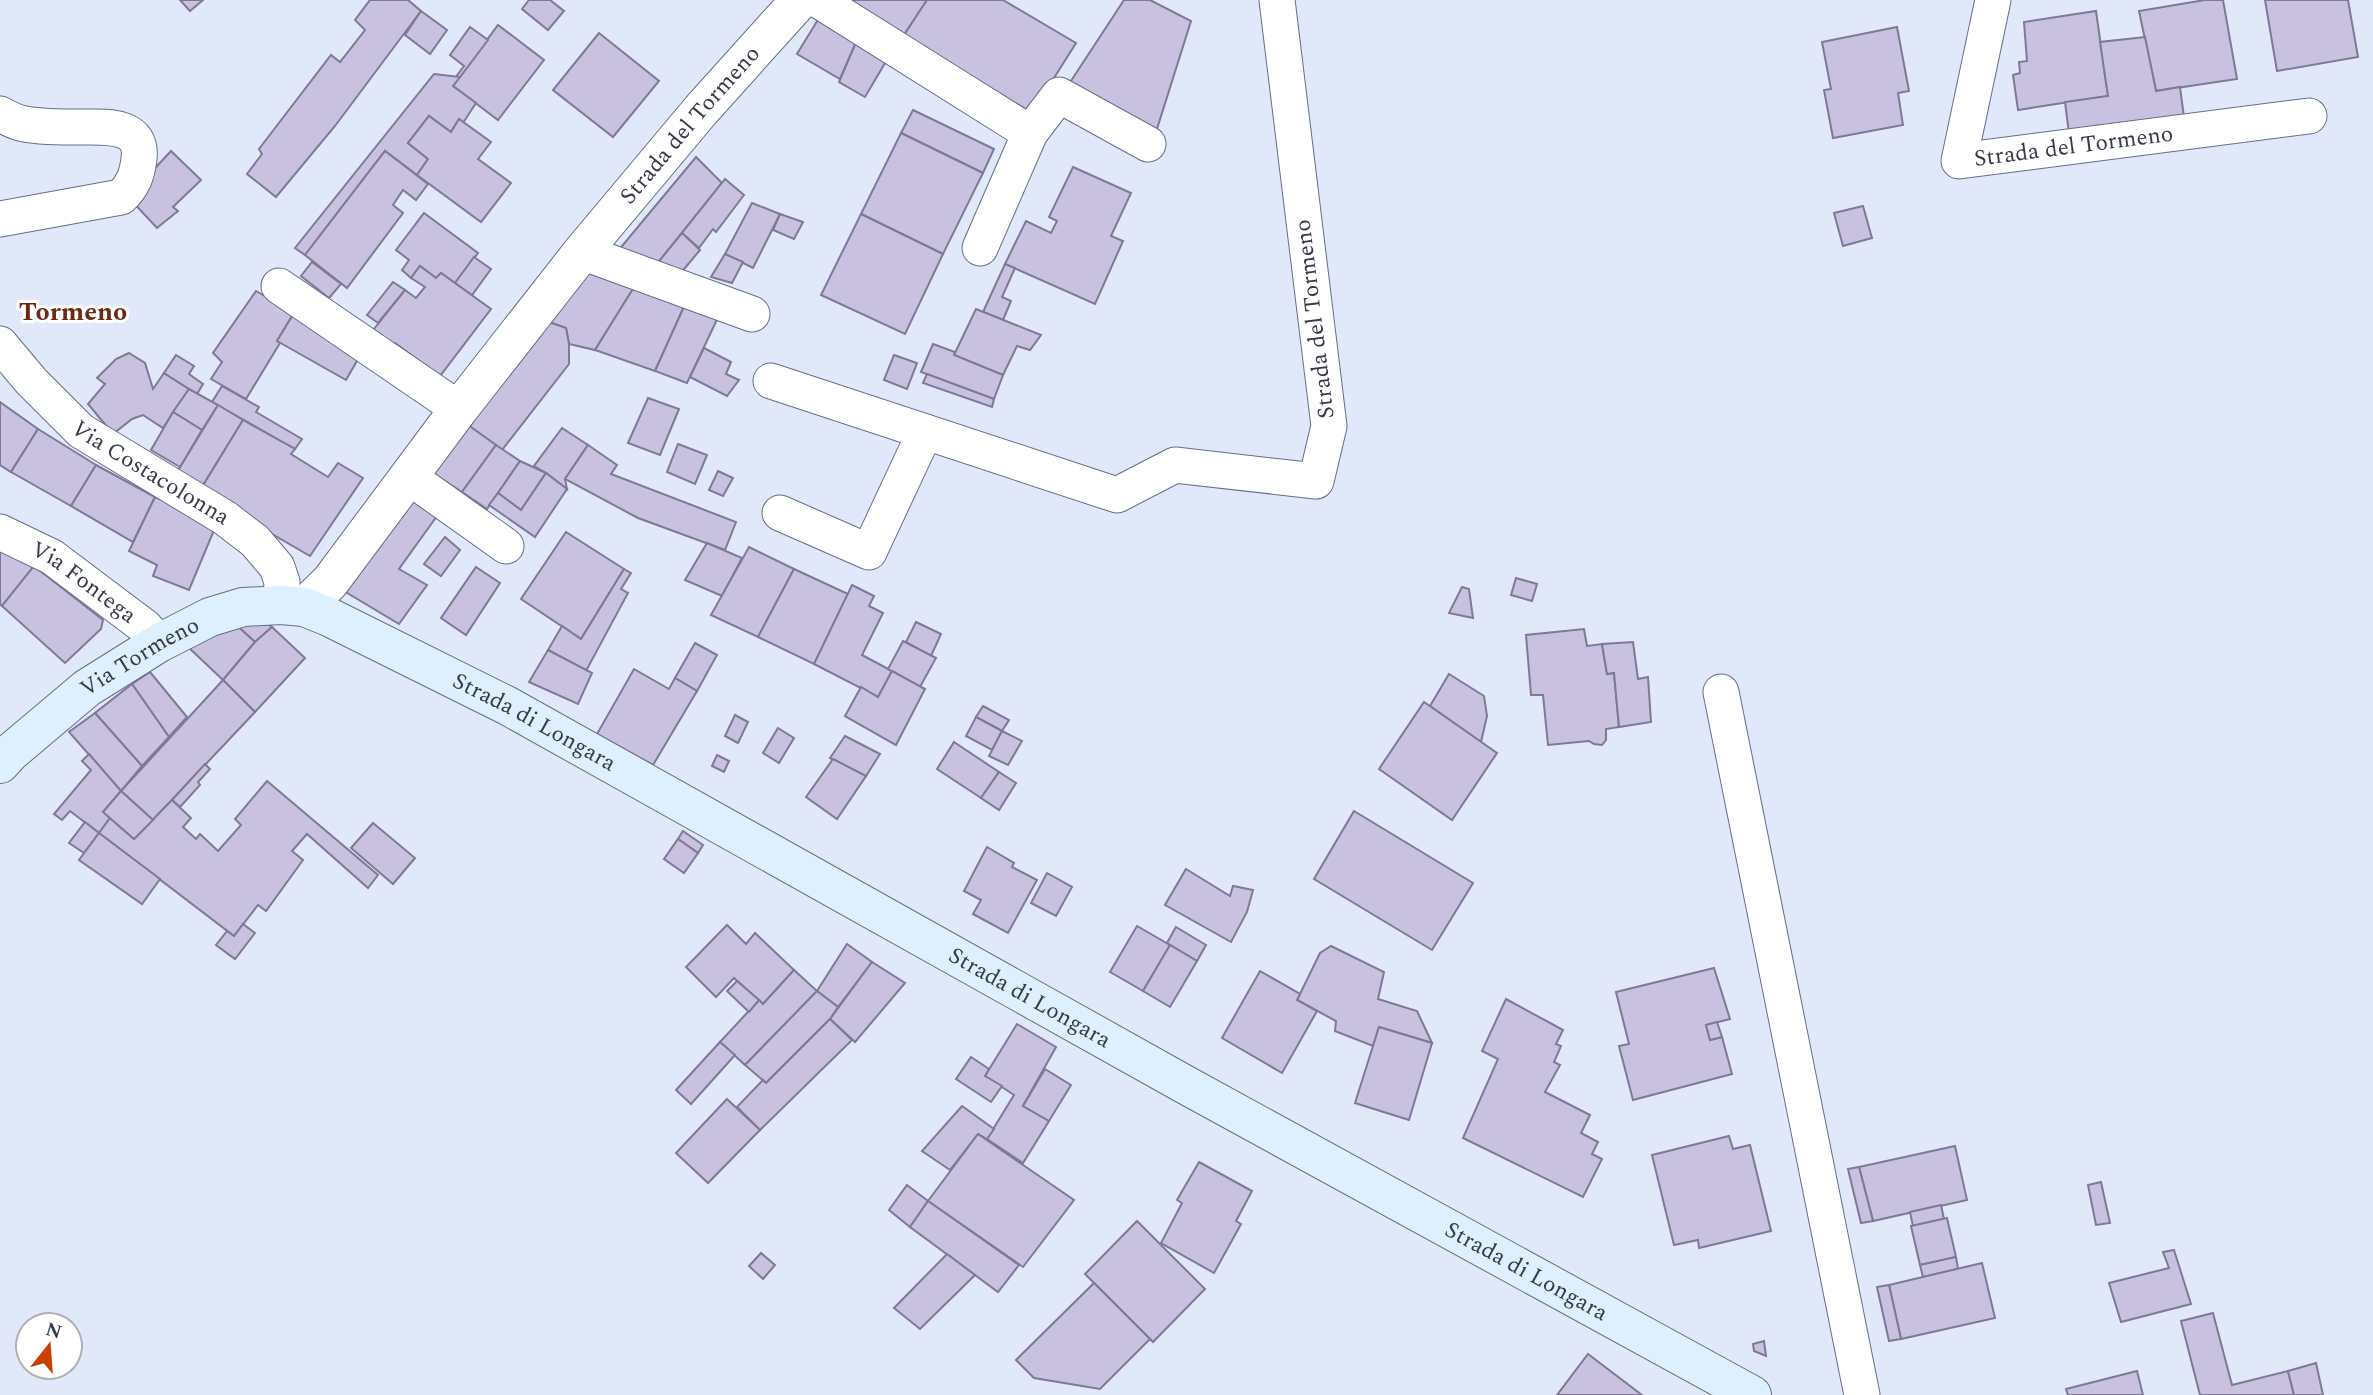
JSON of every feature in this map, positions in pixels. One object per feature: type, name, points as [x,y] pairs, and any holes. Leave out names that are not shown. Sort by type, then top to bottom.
[{"type":"main road","name":"Via Tormeno","points":[[5,759],[87,688],[159,643],[230,610],[293,606]]},
{"type":"main road","name":"Strada di Longara","points":[[293,606],[330,617],[508,706],[1172,1077],[1752,1395]]},
{"type":"street","name":"Strada del Tormeno","points":[[293,606],[330,582],[459,409],[582,252],[701,110],[800,0]]},
{"type":"street","points":[[818,0],[1030,133]]},
{"type":"street","name":"Strada del Tormeno","points":[[771,381],[1117,495],[1175,465],[1316,481],[1329,426],[1277,0]]},
{"type":"street","name":"Strada del Tormeno","points":[[1993,0],[1959,162],[2309,116]]},
{"type":"street","points":[[979,248],[1030,133],[1059,95],[1148,144]]},
{"type":"street","points":[[0,114],[19,123],[75,128],[117,128],[137,142],[140,155],[137,174],[130,189],[121,197],[0,219]]},
{"type":"street","points":[[582,252],[752,314]]},
{"type":"street","points":[[279,286],[459,409]]},
{"type":"street","name":"Via Costacolonna","points":[[0,344],[31,381],[81,431],[225,518],[255,541],[277,566],[293,606]]},
{"type":"street","points":[[780,513],[869,552],[925,432]]},
{"type":"street","points":[[409,477],[506,546]]},
{"type":"street","name":"Via Fontega","points":[[0,532],[52,556],[145,627],[159,643]]},
{"type":"street","points":[[1721,692],[1863,1395]]},
{"type":"building","points":[[180,0],[203,0],[190,11]]},
{"type":"building","points":[[370,0],[408,0],[421,11],[335,126],[276,197],[247,174],[262,154],[259,149],[331,55],[340,62],[365,30],[355,20]]},
{"type":"building","points":[[529,0],[550,0],[564,11],[548,30],[522,9]]},
{"type":"building","points":[[845,0],[927,0],[904,35]]},
{"type":"building","points":[[927,0],[1003,0],[1076,43],[1032,113],[904,35]]},
{"type":"building","points":[[1124,0],[1150,0],[1191,21],[1156,132],[1067,87]]},
{"type":"building","points":[[2205,0],[2223,0],[2237,79],[2156,91],[2139,11]]},
{"type":"building","points":[[2265,0],[2348,0],[2358,57],[2277,71]]},
{"type":"building","points":[[421,11],[447,30],[430,54],[405,35]]},
{"type":"building","points":[[2096,11],[2108,96],[2018,110],[2013,75],[2020,73],[2019,62],[2027,61],[2024,22]]},
{"type":"building","points":[[819,18],[857,40],[840,79],[797,54]]},
{"type":"building","points":[[498,25],[544,60],[498,120],[453,86]]},
{"type":"building","points":[[470,27],[488,40],[460,77],[455,78],[464,66],[450,55]]},
{"type":"building","points":[[1897,27],[1909,91],[1898,93],[1903,125],[1833,138],[1824,90],[1831,89],[1822,42]]},
{"type":"building","points":[[599,33],[659,81],[613,137],[553,90]]},
{"type":"building","points":[[2145,37],[2156,91],[2180,87],[2185,125],[2070,141],[2065,102],[2108,96],[2100,42]]},
{"type":"building","points":[[857,40],[888,58],[865,97],[839,82]]},
{"type":"building","points":[[434,74],[460,77],[453,86],[476,103],[463,123],[459,119],[451,132],[429,116],[408,143],[428,159],[417,175],[385,151],[305,255],[295,248]]},
{"type":"building","points":[[913,110],[994,149],[983,173],[901,133]]},
{"type":"building","points":[[429,116],[451,132],[459,119],[491,142],[478,159],[511,183],[481,222],[417,175],[428,159],[408,143]]},
{"type":"building","points":[[901,133],[983,173],[943,254],[861,214]]},
{"type":"building","points":[[171,151],[201,180],[173,207],[178,211],[157,228],[128,197]]},
{"type":"building","points":[[385,151],[428,184],[416,200],[403,190],[393,205],[403,213],[347,288],[305,255]]},
{"type":"building","points":[[696,157],[722,183],[656,265],[617,252]]},
{"type":"building","points":[[1073,167],[1131,193],[1111,236],[1123,241],[1095,304],[1005,264],[1026,221],[1051,233],[1057,221],[1049,217]]},
{"type":"building","points":[[725,179],[744,195],[716,232],[713,229],[699,248],[682,233]]},
{"type":"building","points":[[752,203],[780,214],[753,268],[725,254]]},
{"type":"building","points":[[1863,206],[1872,238],[1843,246],[1834,213]]},
{"type":"building","points":[[424,213],[478,253],[455,283],[441,273],[436,278],[420,266],[411,278],[402,270],[409,260],[396,250]]},
{"type":"building","points":[[780,214],[803,222],[794,239],[773,230]]},
{"type":"building","points":[[861,214],[943,254],[905,334],[821,295]]},
{"type":"building","points":[[682,233],[700,250],[680,274],[656,265]]},
{"type":"building","points":[[725,254],[743,262],[732,283],[711,277]]},
{"type":"building","points":[[474,257],[491,269],[472,295],[455,283]]},
{"type":"building","points":[[312,262],[341,284],[329,298],[301,276]]},
{"type":"building","points":[[1005,264],[1015,268],[1002,297],[1011,301],[1003,320],[983,312]]},
{"type":"building","points":[[582,265],[636,284],[595,350],[569,344],[566,328],[540,319]]},
{"type":"building","points":[[420,266],[436,278],[441,273],[491,309],[440,376],[395,343],[390,348],[370,334],[405,290],[416,298],[425,287],[411,278]]},
{"type":"building","points":[[393,282],[405,290],[378,323],[367,315]]},
{"type":"building","points":[[636,284],[687,300],[655,371],[595,350]]},
{"type":"building","points":[[256,291],[294,313],[277,341],[280,343],[246,399],[211,379],[222,362],[213,353]]},
{"type":"building","points":[[687,300],[721,311],[687,383],[655,371]]},
{"type":"building","points":[[976,309],[1041,335],[1030,350],[1017,346],[1003,375],[954,355]]},
{"type":"building","points":[[294,313],[361,354],[346,380],[277,341]]},
{"type":"building","points":[[540,319],[566,328],[569,364],[502,450],[461,420]]},
{"type":"building","points":[[933,344],[1003,375],[994,399],[921,372]]},
{"type":"building","points":[[704,348],[731,362],[726,374],[739,380],[727,396],[690,377]]},
{"type":"building","points":[[129,353],[145,363],[153,389],[164,373],[189,389],[163,428],[143,415],[132,419],[113,434],[88,404],[105,384],[97,378],[116,359]]},
{"type":"building","points":[[176,355],[194,366],[189,374],[203,384],[197,394],[164,373]]},
{"type":"building","points":[[894,355],[917,363],[907,389],[884,380]]},
{"type":"building","points":[[927,374],[994,399],[992,407],[923,383]]},
{"type":"building","points":[[222,386],[259,407],[256,412],[302,439],[295,449],[212,402]]},
{"type":"building","points":[[189,389],[218,405],[202,430],[173,412]]},
{"type":"building","points":[[648,398],[679,409],[660,455],[628,443]]},
{"type":"building","points":[[0,402],[38,429],[11,472],[0,465]]},
{"type":"building","points":[[218,405],[243,420],[199,492],[174,477]]},
{"type":"building","points":[[173,412],[202,430],[180,467],[151,450]]},
{"type":"building","points":[[243,420],[295,449],[291,454],[328,477],[338,463],[363,478],[310,556],[199,492]]},
{"type":"building","points":[[461,420],[496,445],[462,492],[425,468]]},
{"type":"building","points":[[562,428],[588,445],[565,479],[567,489],[534,466]]},
{"type":"building","points":[[38,429],[96,465],[71,506],[11,472]]},
{"type":"building","points":[[678,444],[707,455],[695,484],[667,472]]},
{"type":"building","points":[[496,445],[520,461],[487,509],[462,492]]},
{"type":"building","points":[[588,445],[617,465],[611,474],[736,522],[725,550],[638,518],[565,479]]},
{"type":"building","points":[[520,461],[546,473],[521,510],[498,493]]},
{"type":"building","points":[[96,465],[155,497],[133,542],[71,506]]},
{"type":"building","points":[[718,471],[733,478],[723,496],[709,490]]},
{"type":"building","points":[[546,473],[567,489],[535,537],[489,505],[498,493],[521,510]]},
{"type":"building","points":[[405,491],[437,516],[399,569],[427,585],[399,624],[334,585]]},
{"type":"building","points":[[155,497],[217,523],[189,590],[153,576],[157,565],[129,551]]},
{"type":"building","points":[[566,532],[624,569],[581,639],[521,599]]},
{"type":"building","points":[[445,537],[460,550],[441,576],[424,564]]},
{"type":"building","points":[[707,543],[742,558],[722,596],[685,580]]},
{"type":"building","points":[[0,546],[34,566],[2,606],[0,604]]},
{"type":"building","points":[[749,547],[794,569],[758,637],[711,615]]},
{"type":"building","points":[[34,566],[103,620],[101,629],[65,663],[2,606]]},
{"type":"building","points":[[476,567],[500,583],[466,635],[441,618]]},
{"type":"building","points":[[624,569],[631,573],[621,589],[628,593],[586,671],[548,650],[562,626],[581,639]]},
{"type":"building","points":[[794,569],[848,594],[814,664],[758,637]]},
{"type":"building","points":[[1516,578],[1537,584],[1532,601],[1511,595]]},
{"type":"building","points":[[852,585],[874,596],[869,606],[883,613],[862,655],[892,671],[878,697],[814,664]]},
{"type":"building","points":[[1462,587],[1469,589],[1473,618],[1449,613]]},
{"type":"building","points":[[261,619],[272,627],[255,642],[234,623]]},
{"type":"building","points":[[916,622],[941,634],[931,656],[906,642]]},
{"type":"building","points":[[234,623],[255,642],[223,680],[186,645]]},
{"type":"building","points":[[272,627],[305,658],[255,712],[223,680],[255,642]]},
{"type":"building","points":[[1584,629],[1587,646],[1602,644],[1607,674],[1614,673],[1619,727],[1606,729],[1606,740],[1602,745],[1589,741],[1548,745],[1543,695],[1531,695],[1526,635]]},
{"type":"building","points":[[903,641],[936,658],[920,687],[888,669]]},
{"type":"building","points":[[1633,642],[1638,679],[1648,677],[1651,722],[1619,727],[1614,673],[1607,674],[1602,644]]},
{"type":"building","points":[[695,643],[717,655],[697,691],[675,678]]},
{"type":"building","points":[[548,650],[592,673],[578,704],[529,682]]},
{"type":"building","points":[[634,669],[669,689],[675,678],[697,691],[653,765],[597,734]]},
{"type":"building","points":[[892,671],[925,689],[896,745],[845,716],[861,687],[878,697]]},
{"type":"building","points":[[150,672],[187,717],[169,737],[132,684]]},
{"type":"building","points":[[1449,674],[1484,696],[1487,716],[1481,742],[1430,706]]},
{"type":"building","points":[[223,680],[255,712],[153,820],[121,791]]},
{"type":"building","points":[[132,684],[169,737],[142,766],[95,713]]},
{"type":"building","points":[[1424,702],[1497,753],[1452,820],[1379,769]]},
{"type":"building","points":[[983,706],[1009,720],[1002,731],[976,717]]},
{"type":"building","points":[[95,713],[142,766],[121,791],[69,732]]},
{"type":"building","points":[[735,715],[748,722],[738,743],[725,736]]},
{"type":"building","points":[[976,717],[1002,731],[992,750],[966,736]]},
{"type":"building","points":[[778,728],[794,738],[779,763],[763,753]]},
{"type":"building","points":[[1002,731],[1022,741],[1008,765],[989,756]]},
{"type":"building","points":[[845,736],[880,754],[866,776],[830,758]]},
{"type":"building","points":[[954,742],[999,772],[981,798],[937,769]]},
{"type":"building","points":[[89,754],[121,791],[103,812],[110,818],[99,833],[70,811],[62,820],[54,814],[91,770],[82,761]]},
{"type":"building","points":[[717,755],[729,761],[724,772],[712,766]]},
{"type":"building","points":[[833,759],[866,776],[837,819],[806,797]]},
{"type":"building","points":[[205,764],[210,769],[180,807],[172,800]]},
{"type":"building","points":[[999,772],[1016,783],[999,810],[981,798]]},
{"type":"building","points":[[267,781],[378,875],[368,888],[307,834],[292,851],[303,860],[266,911],[258,905],[234,936],[99,833],[110,818],[134,839],[172,800],[191,818],[183,827],[196,839],[200,834],[218,851],[241,825],[235,819]]},
{"type":"building","points":[[121,791],[153,820],[134,839],[103,812]]},
{"type":"building","points":[[1354,811],[1473,883],[1432,950],[1314,879]]},
{"type":"building","points":[[85,822],[99,833],[84,853],[69,843]]},
{"type":"building","points":[[373,823],[415,858],[393,884],[351,848]]},
{"type":"building","points":[[683,831],[703,845],[698,853],[678,839]]},
{"type":"building","points":[[99,833],[160,879],[142,904],[79,860]]},
{"type":"building","points":[[678,839],[698,853],[684,873],[664,859]]},
{"type":"building","points":[[987,847],[1014,863],[1012,867],[1037,880],[1008,933],[973,914],[981,900],[964,891]]},
{"type":"building","points":[[1186,869],[1230,896],[1233,886],[1253,890],[1247,912],[1231,942],[1165,905]]},
{"type":"building","points":[[1047,873],[1072,887],[1056,916],[1031,903]]},
{"type":"building","points":[[243,924],[255,933],[235,959],[216,945],[227,931],[234,936]]},
{"type":"building","points":[[727,925],[746,944],[755,933],[794,970],[763,1004],[734,978],[716,997],[686,967]]},
{"type":"building","points":[[1137,926],[1170,945],[1143,991],[1110,972]]},
{"type":"building","points":[[1176,927],[1206,945],[1197,961],[1167,943]]},
{"type":"building","points":[[847,944],[872,962],[838,1007],[817,991]]},
{"type":"building","points":[[1170,945],[1197,961],[1170,1007],[1143,991]]},
{"type":"building","points":[[1331,946],[1384,972],[1378,999],[1417,1011],[1432,1043],[1379,1027],[1373,1046],[1335,1031],[1336,1021],[1297,1000],[1320,953]]},
{"type":"building","points":[[872,962],[905,983],[855,1042],[830,1019]]},
{"type":"building","points":[[1714,968],[1730,1019],[1706,1025],[1710,1040],[1722,1037],[1732,1074],[1633,1100],[1619,1046],[1629,1044],[1616,992]]},
{"type":"building","points":[[794,970],[817,991],[745,1065],[720,1042],[759,1000],[763,1004]]},
{"type":"building","points":[[1260,971],[1300,994],[1297,1000],[1317,1011],[1282,1073],[1222,1038]]},
{"type":"building","points":[[737,981],[759,1000],[749,1012],[727,991]]},
{"type":"building","points":[[817,991],[838,1007],[830,1019],[766,1083],[745,1065]]},
{"type":"building","points":[[1506,999],[1563,1030],[1556,1044],[1561,1046],[1554,1062],[1560,1065],[1545,1092],[1590,1115],[1581,1133],[1598,1142],[1592,1154],[1602,1159],[1583,1197],[1463,1138],[1498,1059],[1482,1051]]},
{"type":"building","points":[[830,1019],[852,1040],[760,1130],[737,1107],[763,1080],[766,1083]]},
{"type":"building","points":[[1717,1022],[1722,1037],[1710,1040],[1706,1025]]},
{"type":"building","points":[[1017,1024],[1056,1047],[1023,1106],[1049,1121],[1023,1163],[987,1139],[1014,1095],[985,1076]]},
{"type":"building","points":[[1379,1027],[1432,1043],[1409,1120],[1355,1103]]},
{"type":"building","points":[[720,1042],[735,1055],[691,1104],[676,1090]]},
{"type":"building","points":[[971,1057],[989,1069],[985,1076],[1002,1086],[991,1102],[956,1079]]},
{"type":"building","points":[[1045,1069],[1071,1085],[1049,1121],[1023,1106]]},
{"type":"building","points":[[727,1099],[760,1130],[708,1183],[676,1153]]},
{"type":"building","points":[[962,1106],[994,1129],[987,1139],[978,1134],[950,1170],[922,1151]]},
{"type":"building","points":[[978,1134],[1074,1200],[1023,1267],[928,1201]]},
{"type":"building","points":[[1729,1136],[1733,1149],[1750,1145],[1771,1231],[1699,1248],[1698,1240],[1674,1245],[1652,1155]]},
{"type":"building","points":[[1955,1146],[1967,1200],[1873,1221],[1859,1167]]},
{"type":"building","points":[[1199,1162],[1252,1191],[1236,1221],[1241,1224],[1214,1273],[1161,1243],[1182,1203],[1177,1200]]},
{"type":"building","points":[[1859,1167],[1873,1221],[1861,1223],[1848,1169]]},
{"type":"building","points":[[2101,1182],[2110,1223],[2096,1225],[2088,1185]]},
{"type":"building","points":[[907,1185],[928,1201],[910,1227],[889,1210]]},
{"type":"building","points":[[928,1201],[1019,1265],[998,1292],[910,1227]]},
{"type":"building","points":[[1941,1205],[1944,1219],[1913,1226],[1910,1212]]},
{"type":"building","points":[[1947,1218],[1956,1257],[1920,1265],[1911,1226]]},
{"type":"building","points":[[1137,1221],[1205,1289],[1153,1342],[1085,1274]]},
{"type":"building","points":[[2174,1250],[2191,1304],[2121,1322],[2109,1283],[2169,1268],[2163,1252]]},
{"type":"building","points":[[761,1253],[775,1265],[763,1279],[749,1266]]},
{"type":"building","points":[[947,1254],[975,1275],[920,1329],[894,1308]]},
{"type":"building","points":[[1956,1257],[1958,1269],[1923,1277],[1920,1265]]},
{"type":"building","points":[[1982,1263],[1995,1318],[1901,1339],[1889,1285]]},
{"type":"building","points":[[1094,1283],[1150,1339],[1100,1389],[1034,1378],[1016,1360]]},
{"type":"building","points":[[1889,1285],[1901,1339],[1889,1341],[1877,1287]]},
{"type":"building","points":[[2213,1313],[2232,1385],[2288,1371],[2294,1395],[2200,1395],[2181,1321]]},
{"type":"building","points":[[1764,1341],[1766,1356],[1754,1351],[1753,1344]]},
{"type":"building","points":[[1588,1354],[1642,1395],[1557,1395]]},
{"type":"building","points":[[2316,1363],[2323,1395],[2294,1395],[2288,1371]]},
{"type":"building","points":[[2137,1371],[2143,1395],[2068,1395],[2066,1389]]},
{"type":"district","name":"Tormeno","points":[[73,312]]}]
